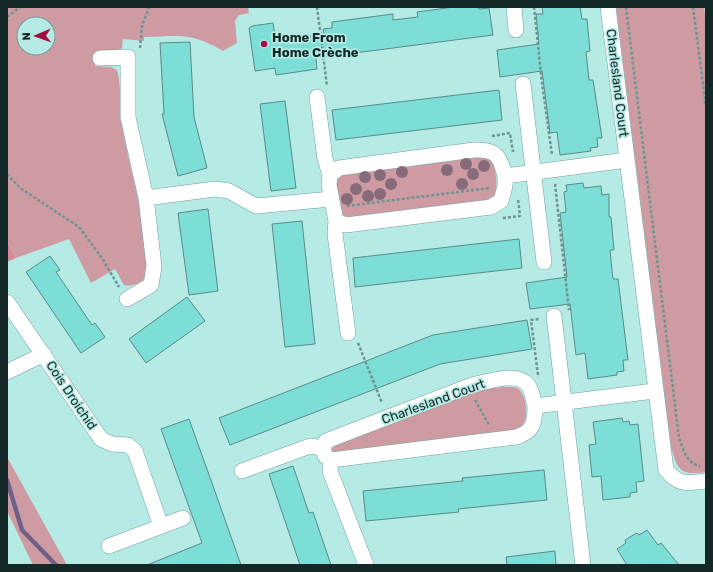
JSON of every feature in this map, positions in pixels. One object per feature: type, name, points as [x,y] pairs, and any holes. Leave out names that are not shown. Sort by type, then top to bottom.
[{"type":"street","points":[[514,7],[516,30]]},
{"type":"street","name":"Charlesland Court","points":[[608,7],[654,390],[666,470],[674,480],[686,483],[706,481]]},
{"type":"street","points":[[100,58],[128,57],[128,117],[146,198],[154,266],[151,284],[127,299]]},
{"type":"street","points":[[523,84],[544,262]]},
{"type":"street","points":[[317,97],[325,159],[330,174],[329,185],[337,203],[335,234],[348,333]]},
{"type":"street","points":[[330,174],[339,168],[485,149],[495,153],[502,164],[505,181],[501,201],[491,207],[346,225],[336,221]]},
{"type":"street","points":[[505,181],[534,172],[627,160]]},
{"type":"street","points":[[146,198],[215,189],[229,191],[256,206],[337,203]]},
{"type":"street","name":"Cois Droichid","points":[[7,302],[101,439],[112,444],[128,445],[135,452],[161,526]]},
{"type":"street","points":[[554,316],[583,565]]},
{"type":"street","name":"Cois Droichid","points":[[7,372],[44,354]]},
{"type":"street","name":"Charlesland Court","points":[[322,448],[326,441],[472,385],[492,380],[506,378],[518,380],[528,385],[535,406],[532,427],[526,434],[516,437],[332,460]]},
{"type":"street","points":[[535,406],[654,390]]},
{"type":"street","points":[[242,471],[310,446],[322,448],[325,456],[332,460],[330,471],[366,565]]},
{"type":"street","points":[[109,546],[184,518]]},
{"type":"path","points":[[7,17],[20,7]]},
{"type":"path","points":[[128,57],[139,57],[142,26],[149,7]]},
{"type":"path","points":[[534,7],[542,83],[554,169],[569,315]]},
{"type":"path","points":[[626,7],[679,438],[684,454],[693,464],[706,467]]},
{"type":"path","points":[[693,7],[706,107]]},
{"type":"path","points":[[7,174],[20,188],[79,227],[102,258],[127,299]]},
{"type":"path","points":[[337,203],[505,181]]},
{"type":"path","points":[[472,394],[490,426]]},
{"type":"shaded area","points":[[7,7],[248,7],[249,13],[239,15],[235,21],[237,43],[223,51],[193,38],[185,36],[167,36],[144,37],[144,41],[123,39],[122,48],[118,51],[96,53],[95,66],[111,67],[117,70],[119,77],[122,124],[141,211],[148,258],[148,271],[143,280],[134,285],[124,285],[115,269],[91,283],[69,239],[16,258],[7,241]]},
{"type":"shaded area","points":[[616,7],[704,7],[706,20],[706,472],[691,473],[682,470],[676,462],[671,447]]},
{"type":"shaded area","points":[[483,157],[492,161],[496,182],[495,195],[485,201],[349,217],[341,215],[336,181],[339,175]]},
{"type":"shaded area","points":[[7,241],[16,258],[7,262]]},
{"type":"shaded area","points":[[504,387],[517,388],[523,395],[526,405],[525,420],[521,426],[515,430],[333,452],[332,449],[336,445],[455,399],[485,389]]},
{"type":"shaded area","points":[[7,457],[67,565],[33,565],[7,511]]},
{"type":"building","points":[[454,7],[479,7],[479,9],[489,8],[493,35],[316,58],[317,69],[276,75],[275,68],[255,71],[249,28],[252,26],[273,23],[276,41],[324,34],[323,29],[332,28],[332,22],[393,14],[393,20],[418,17],[417,12]]},
{"type":"building","points":[[542,7],[580,7],[582,19],[587,19],[590,51],[586,52],[589,80],[593,80],[602,138],[597,138],[598,147],[590,148],[591,151],[560,155],[557,132],[550,133],[542,71],[500,77],[497,50],[539,44],[536,14],[543,14]]},
{"type":"building","points":[[190,42],[194,117],[207,168],[178,176],[162,114],[164,114],[160,43]]},
{"type":"building","points":[[499,90],[502,120],[336,140],[332,110]]},
{"type":"building","points":[[285,101],[296,188],[271,191],[260,104]]},
{"type":"building","points":[[583,183],[584,188],[601,186],[602,195],[609,194],[609,217],[611,217],[614,250],[610,250],[613,279],[618,279],[628,360],[623,360],[624,371],[617,372],[617,375],[588,379],[585,353],[576,355],[570,304],[530,309],[526,283],[567,277],[560,213],[566,212],[564,192],[567,191],[566,185]]},
{"type":"building","points":[[208,209],[218,291],[189,295],[178,213]]},
{"type":"building","points":[[302,221],[315,344],[285,347],[272,224]]},
{"type":"building","points":[[519,239],[522,268],[355,287],[353,258]]},
{"type":"building","points":[[50,256],[60,270],[56,272],[92,325],[95,323],[105,337],[81,353],[26,272]]},
{"type":"building","points":[[187,297],[205,321],[146,363],[129,339]]},
{"type":"building","points":[[527,320],[532,349],[440,364],[230,445],[219,418],[433,335]]},
{"type":"building","points":[[622,418],[623,422],[629,421],[630,425],[638,424],[644,481],[636,482],[637,492],[630,493],[630,497],[603,500],[601,476],[592,477],[589,445],[596,444],[593,422]]},
{"type":"building","points":[[189,419],[241,565],[147,565],[202,543],[161,429]]},
{"type":"building","points":[[293,466],[309,513],[313,512],[331,565],[300,565],[269,474]]},
{"type":"building","points":[[544,470],[547,500],[458,509],[459,512],[366,521],[363,491],[463,481],[462,478]]},
{"type":"building","points":[[647,530],[658,545],[661,543],[679,565],[627,565],[617,549],[626,543],[625,540],[637,533],[639,535]]},
{"type":"building","points":[[555,551],[556,565],[507,565],[506,557]]},
{"type":"waterway","points":[[7,480],[22,530],[56,565]]},
{"type":"place","name":"Home From Home Crèche","points":[[264,44]]}]
